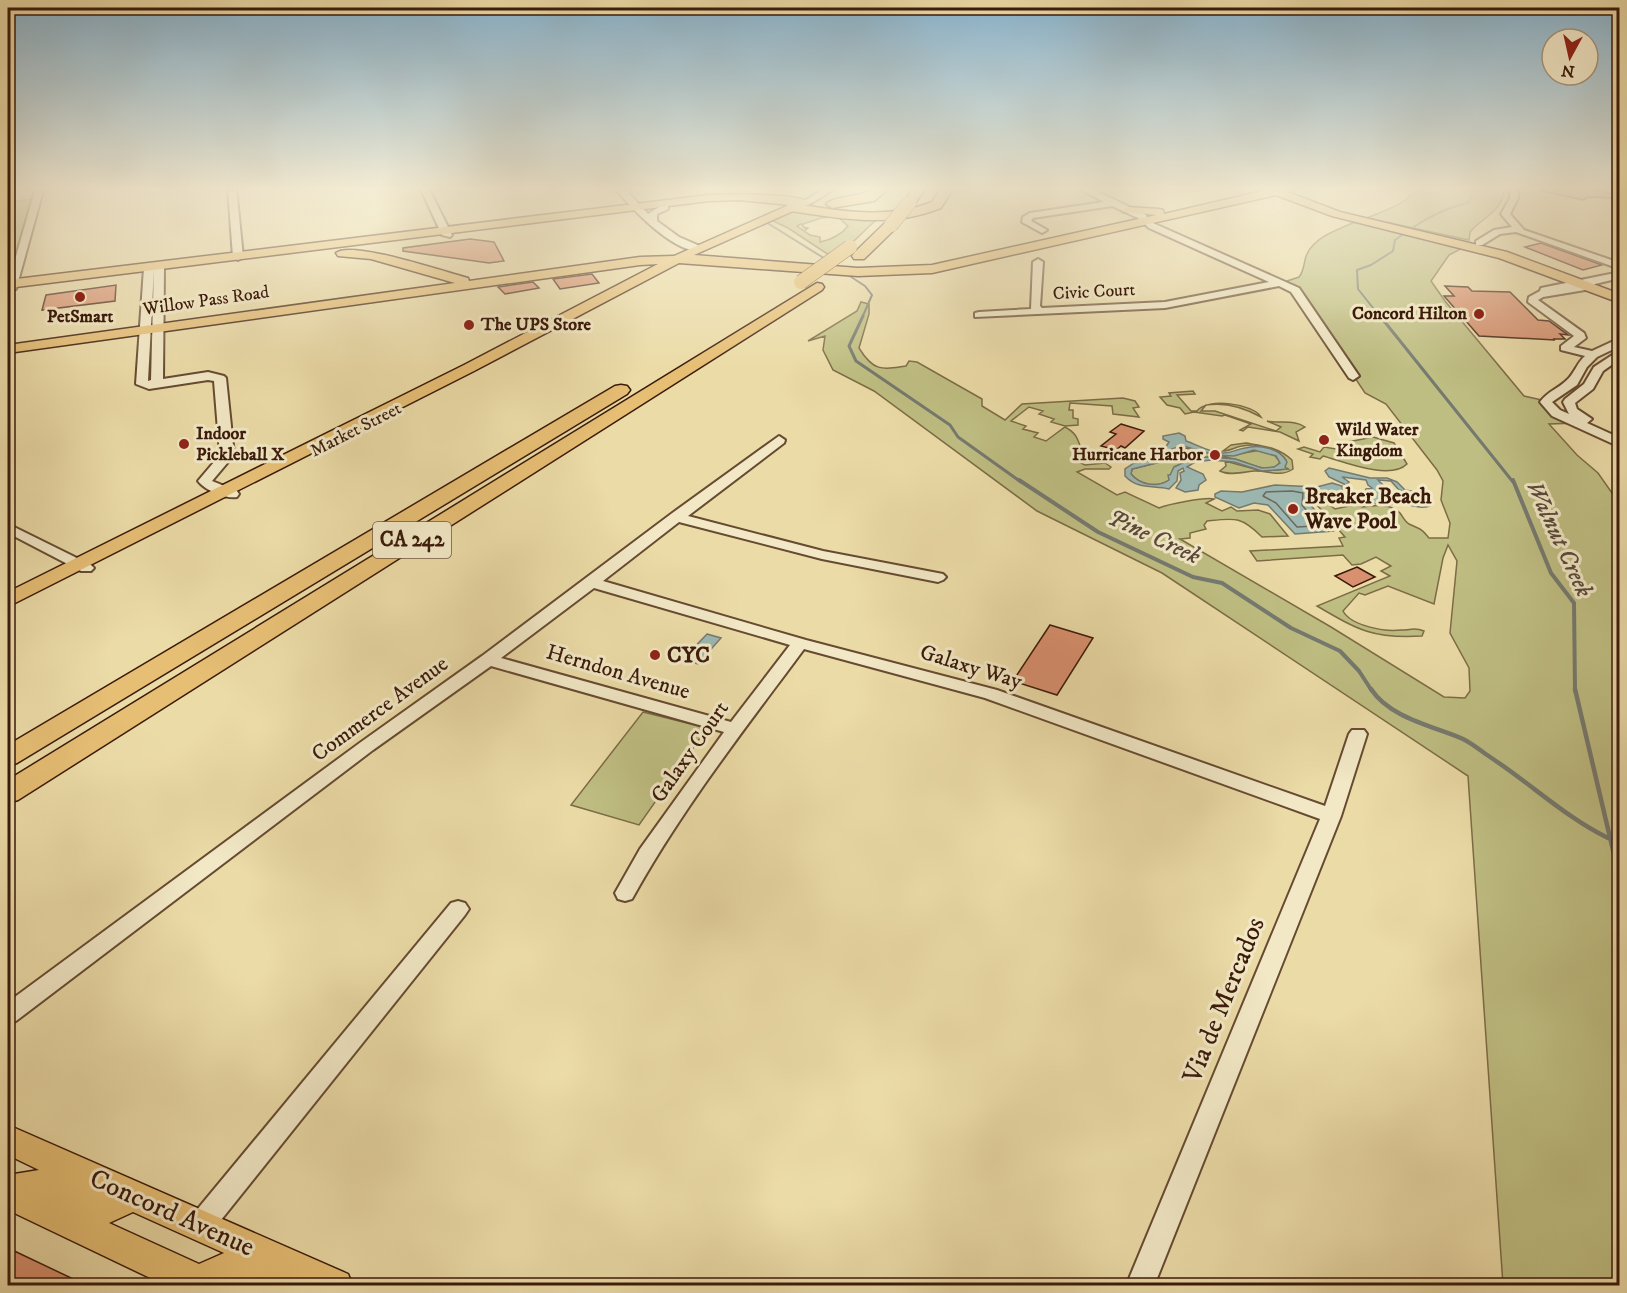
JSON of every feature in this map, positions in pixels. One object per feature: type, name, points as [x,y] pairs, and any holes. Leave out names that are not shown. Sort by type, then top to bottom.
[{"type":"highway","name":"CA 242","points":[[854,252],[857,247]]},
{"type":"highway","name":"CA 242","points":[[11,792],[809,285],[860,247]]},
{"type":"highway","name":"CA 242","points":[[8,757],[809,285]]},
{"type":"main road","points":[[154,270],[312,247]]},
{"type":"main road","points":[[10,286],[349,247]]},
{"type":"main road","points":[[366,247],[398,254],[444,272]]},
{"type":"main road","points":[[398,254],[396,250],[399,247]]},
{"type":"main road","name":"Market Street","points":[[8,608],[82,566],[654,272],[707,247]]},
{"type":"main road","points":[[725,247],[743,255]]},
{"type":"main road","name":"Willow Pass Road","points":[[8,347],[296,308],[471,277],[654,254],[743,255],[838,268],[877,268],[928,265],[1005,247]]},
{"type":"main road","points":[[1479,247],[1585,284],[1620,292]]},
{"type":"main road","points":[[1494,247],[1511,252],[1620,299]]},
{"type":"main road","points":[[1034,248],[1033,253],[1038,262]]},
{"type":"main road","name":"Willow Pass Road","points":[[152,327],[471,277],[693,254],[838,268],[909,271],[950,266],[1034,248]]},
{"type":"main road","points":[[285,256],[333,253],[372,255],[471,277]]},
{"type":"main road","name":"Market Street","points":[[227,492],[610,300],[693,254]]},
{"type":"main road","points":[[1004,255],[1021,256],[1038,262]]},
{"type":"main road","points":[[640,261],[659,264],[660,268],[654,272]]},
{"type":"main road","points":[[950,266],[970,273]]},
{"type":"main road","points":[[423,286],[444,272]]},
{"type":"main road","points":[[578,311],[610,300],[624,288]]},
{"type":"main road","points":[[296,308],[338,301],[339,298]]},
{"type":"main road","name":"Market Street","points":[[8,599],[82,566]]},
{"type":"main road","name":"Concord Avenue","points":[[8,1140],[336,1286]]},
{"type":"main road","points":[[8,1192],[43,1185],[87,1205],[100,1208],[117,1206],[130,1194]]},
{"type":"main road","name":"Concord Avenue","points":[[8,1192],[203,1284]]},
{"type":"main road","points":[[203,1284],[230,1268],[242,1268],[284,1286]]},
{"type":"street","points":[[10,286],[22,247]]},
{"type":"street","points":[[237,247],[238,257]]},
{"type":"street","points":[[686,247],[693,254]]},
{"type":"street","points":[[1205,247],[1295,290],[1353,376]]},
{"type":"street","points":[[1568,247],[1620,266]]},
{"type":"street","points":[[1038,262],[1035,307],[1039,311]]},
{"type":"street","points":[[154,270],[152,327],[142,384],[149,385],[208,376],[220,378],[227,455],[206,481],[207,484],[227,492]]},
{"type":"street","points":[[1593,355],[1565,348],[1580,338],[1580,335],[1571,324],[1533,302],[1536,296],[1547,292],[1556,293],[1620,275]]},
{"type":"street","name":"Civic Court","points":[[978,315],[1165,304],[1281,283]]},
{"type":"street","points":[[1620,341],[1593,355],[1582,365],[1573,382],[1549,397],[1546,404],[1556,413],[1620,443]]},
{"type":"street","points":[[1620,353],[1598,369],[1589,386],[1569,402],[1569,407],[1581,416],[1620,434]]},
{"type":"street","name":"Commerce Avenue","points":[[8,1014],[367,746],[488,660],[779,440]]},
{"type":"street","points":[[676,518],[822,555],[938,577]]},
{"type":"street","points":[[8,528],[82,566]]},
{"type":"street","name":"Galaxy Way","points":[[591,582],[800,643],[991,694],[1331,816]]},
{"type":"street","name":"Galaxy Court","points":[[625,893],[647,854],[800,643]]},
{"type":"street","name":"Herndon Avenue","points":[[488,660],[736,729]]},
{"type":"street","name":"Via de Mercados","points":[[1140,1286],[1331,816],[1358,734]]},
{"type":"street","points":[[200,1226],[458,909]]},
{"type":"shaded area","points":[[8,247],[22,247],[21,252],[8,253]]},
{"type":"shaded area","points":[[817,247],[847,247],[835,259]]},
{"type":"shaded area","points":[[1311,247],[1464,247],[1449,255],[1431,281],[1524,396],[1546,401],[1577,423],[1549,424],[1577,455],[1598,473],[1619,503],[1619,1285],[1503,1285],[1468,776],[1162,573],[1037,511],[874,391],[833,370],[823,350],[825,336],[808,341],[857,311],[861,302],[869,304],[869,314],[859,348],[873,365],[890,368],[906,366],[909,361],[917,362],[982,399],[982,406],[1005,420],[1022,404],[1123,398],[1135,401],[1139,407],[1133,408],[1139,417],[1113,414],[1112,406],[1070,403],[1069,410],[1073,410],[1073,418],[1078,419],[1078,425],[1065,426],[1051,422],[1054,419],[1039,414],[1043,411],[1029,407],[1011,421],[1026,426],[1023,429],[1038,433],[1034,437],[1046,441],[1065,427],[1070,430],[1086,455],[1079,462],[1085,465],[1105,463],[1111,467],[1109,469],[1085,469],[1077,472],[1117,495],[1125,492],[1159,508],[1186,501],[1214,499],[1206,503],[1222,511],[1231,507],[1237,511],[1258,510],[1270,514],[1288,536],[1262,537],[1243,522],[1224,519],[1207,521],[1204,525],[1206,529],[1190,533],[1190,538],[1180,539],[1331,627],[1444,697],[1465,698],[1470,691],[1469,668],[1450,633],[1457,561],[1448,545],[1443,558],[1434,604],[1388,586],[1365,595],[1359,593],[1343,611],[1353,621],[1369,627],[1424,631],[1422,636],[1405,637],[1366,631],[1317,606],[1390,576],[1381,571],[1391,566],[1376,557],[1361,564],[1352,565],[1343,555],[1257,561],[1250,551],[1343,546],[1339,538],[1345,537],[1317,505],[1324,501],[1335,509],[1358,504],[1362,507],[1387,506],[1400,513],[1405,521],[1420,529],[1429,538],[1448,538],[1450,523],[1441,500],[1443,481],[1437,470],[1386,404],[1365,393],[1300,295],[1281,283],[1299,277]]},
{"type":"shaded area","points":[[1193,391],[1195,394],[1177,395],[1191,411],[1197,411],[1205,406],[1201,411],[1215,411],[1276,431],[1281,427],[1267,421],[1296,423],[1305,427],[1296,432],[1299,441],[1280,432],[1248,427],[1243,431],[1240,430],[1251,424],[1225,415],[1194,412],[1185,414],[1180,408],[1167,405],[1160,397],[1171,396],[1169,393]]},
{"type":"shaded area","points":[[1220,403],[1240,406],[1257,412],[1261,417],[1235,406],[1209,405]]},
{"type":"shaded area","points":[[1373,437],[1394,443],[1407,464],[1399,469],[1378,470],[1323,456],[1320,459],[1310,457],[1313,454],[1298,449],[1304,447],[1320,452],[1324,447],[1342,450],[1348,442]]},
{"type":"shaded area","points":[[1246,443],[1265,447],[1248,445],[1223,451],[1231,445]]},
{"type":"shaded area","points":[[1179,447],[1226,456],[1261,450],[1273,453],[1280,462],[1276,467],[1265,468],[1235,459],[1203,458],[1174,467],[1169,480],[1154,485],[1139,481],[1131,474],[1132,469],[1164,461],[1172,449]]},
{"type":"shaded area","points":[[1268,448],[1281,452],[1292,460],[1293,469],[1288,472],[1232,473],[1220,471],[1226,466],[1225,461],[1262,471],[1288,469],[1285,467],[1286,460]]},
{"type":"shaded area","points":[[643,712],[707,728],[639,825],[571,805]]},
{"type":"water","points":[[1179,433],[1185,436],[1186,441],[1222,453],[1251,447],[1269,448],[1284,457],[1287,462],[1285,467],[1288,469],[1262,471],[1234,462],[1211,460],[1195,462],[1187,467],[1203,474],[1206,480],[1199,485],[1198,490],[1185,492],[1176,488],[1181,480],[1180,473],[1184,471],[1183,468],[1178,471],[1177,481],[1169,489],[1140,485],[1125,476],[1125,469],[1134,463],[1158,459],[1169,442],[1163,439],[1163,436]],"holes":[[[1183,446],[1215,455],[1234,456],[1254,450],[1276,456],[1280,463],[1274,467],[1262,468],[1235,459],[1193,458],[1174,467],[1168,475],[1169,480],[1154,485],[1139,481],[1131,474],[1132,469],[1164,461],[1172,449]]]},
{"type":"water","points":[[1329,468],[1370,478],[1387,478],[1397,482],[1405,490],[1423,493],[1431,499],[1432,505],[1421,507],[1403,504],[1379,505],[1364,494],[1366,489],[1372,488],[1366,480],[1342,477],[1349,482],[1346,485],[1329,477],[1325,471]],"holes":[[[1378,480],[1391,481],[1399,490],[1422,496],[1425,502],[1418,505],[1395,501],[1401,496],[1394,491],[1383,489],[1383,485]]]},
{"type":"water","name":"Breaker Beach Wave Pool","points":[[1332,483],[1342,486],[1343,493],[1307,501],[1333,531],[1295,534],[1268,505],[1254,503],[1239,508],[1215,497],[1215,494],[1221,491],[1242,492],[1275,485],[1317,487]]},
{"type":"water","points":[[707,634],[721,638],[698,664],[683,659]]},
{"type":"building","points":[[497,247],[504,261],[489,263],[403,251],[403,248]]},
{"type":"building","points":[[1526,247],[1553,247],[1602,265],[1583,270]]},
{"type":"building","points":[[592,274],[599,283],[560,289],[553,279]]},
{"type":"building","points":[[533,282],[539,288],[505,294],[498,287]]},
{"type":"building","name":"PetSmart","points":[[116,285],[115,301],[42,310],[46,295]]},
{"type":"building","name":"Concord Hilton","points":[[1445,286],[1468,287],[1472,291],[1510,292],[1538,320],[1549,321],[1568,335],[1560,334],[1565,339],[1553,339],[1555,340],[1479,336],[1444,296],[1454,296]]},
{"type":"building","points":[[1121,424],[1144,431],[1125,448],[1121,446],[1116,450],[1101,446],[1116,434],[1110,432]]},
{"type":"building","points":[[1357,567],[1375,577],[1353,587],[1335,576]]},
{"type":"building","points":[[1050,625],[1093,638],[1057,695],[1013,681]]},
{"type":"building","points":[[8,1248],[88,1286],[8,1286]]},
{"type":"waterway","name":"Pine Creek","points":[[807,247],[827,260]]},
{"type":"waterway","name":"Walnut Creek","points":[[1381,318],[1358,289],[1357,270],[1371,265],[1393,251],[1394,247]]},
{"type":"waterway","name":"Pine Creek","points":[[845,273],[865,286],[872,295],[862,318]]},
{"type":"waterway","name":"Pine Creek","points":[[863,316],[849,346],[856,361],[950,425],[958,437],[1021,482]]},
{"type":"waterway","name":"Walnut Creek","points":[[1380,316],[1513,482]]},
{"type":"waterway","name":"Pine Creek","points":[[1019,480],[1098,532],[1193,577],[1222,583],[1291,628],[1340,651],[1359,671],[1372,691]]},
{"type":"waterway","name":"Walnut Creek","points":[[1513,480],[1551,573],[1574,603],[1575,691]]},
{"type":"waterway","name":"Pine Creek","points":[[1371,689],[1379,699],[1401,714],[1470,743],[1562,810],[1608,838]]},
{"type":"waterway","name":"Walnut Creek","points":[[1575,689],[1620,880]]},
{"type":"place","name":"PetSmart","points":[[80,297]]},
{"type":"place","name":"Concord Hilton","points":[[1479,314]]},
{"type":"place","name":"The UPS Store","points":[[469,325]]},
{"type":"place","name":"Wild Water Kingdom","points":[[1324,440]]},
{"type":"place","name":"Indoor Pickleball X","points":[[184,444]]},
{"type":"place","name":"Hurricane Harbor","points":[[1215,455]]},
{"type":"place","name":"Breaker Beach Wave Pool","points":[[1293,509]]},
{"type":"place","name":"CYC","points":[[655,655]]}]
